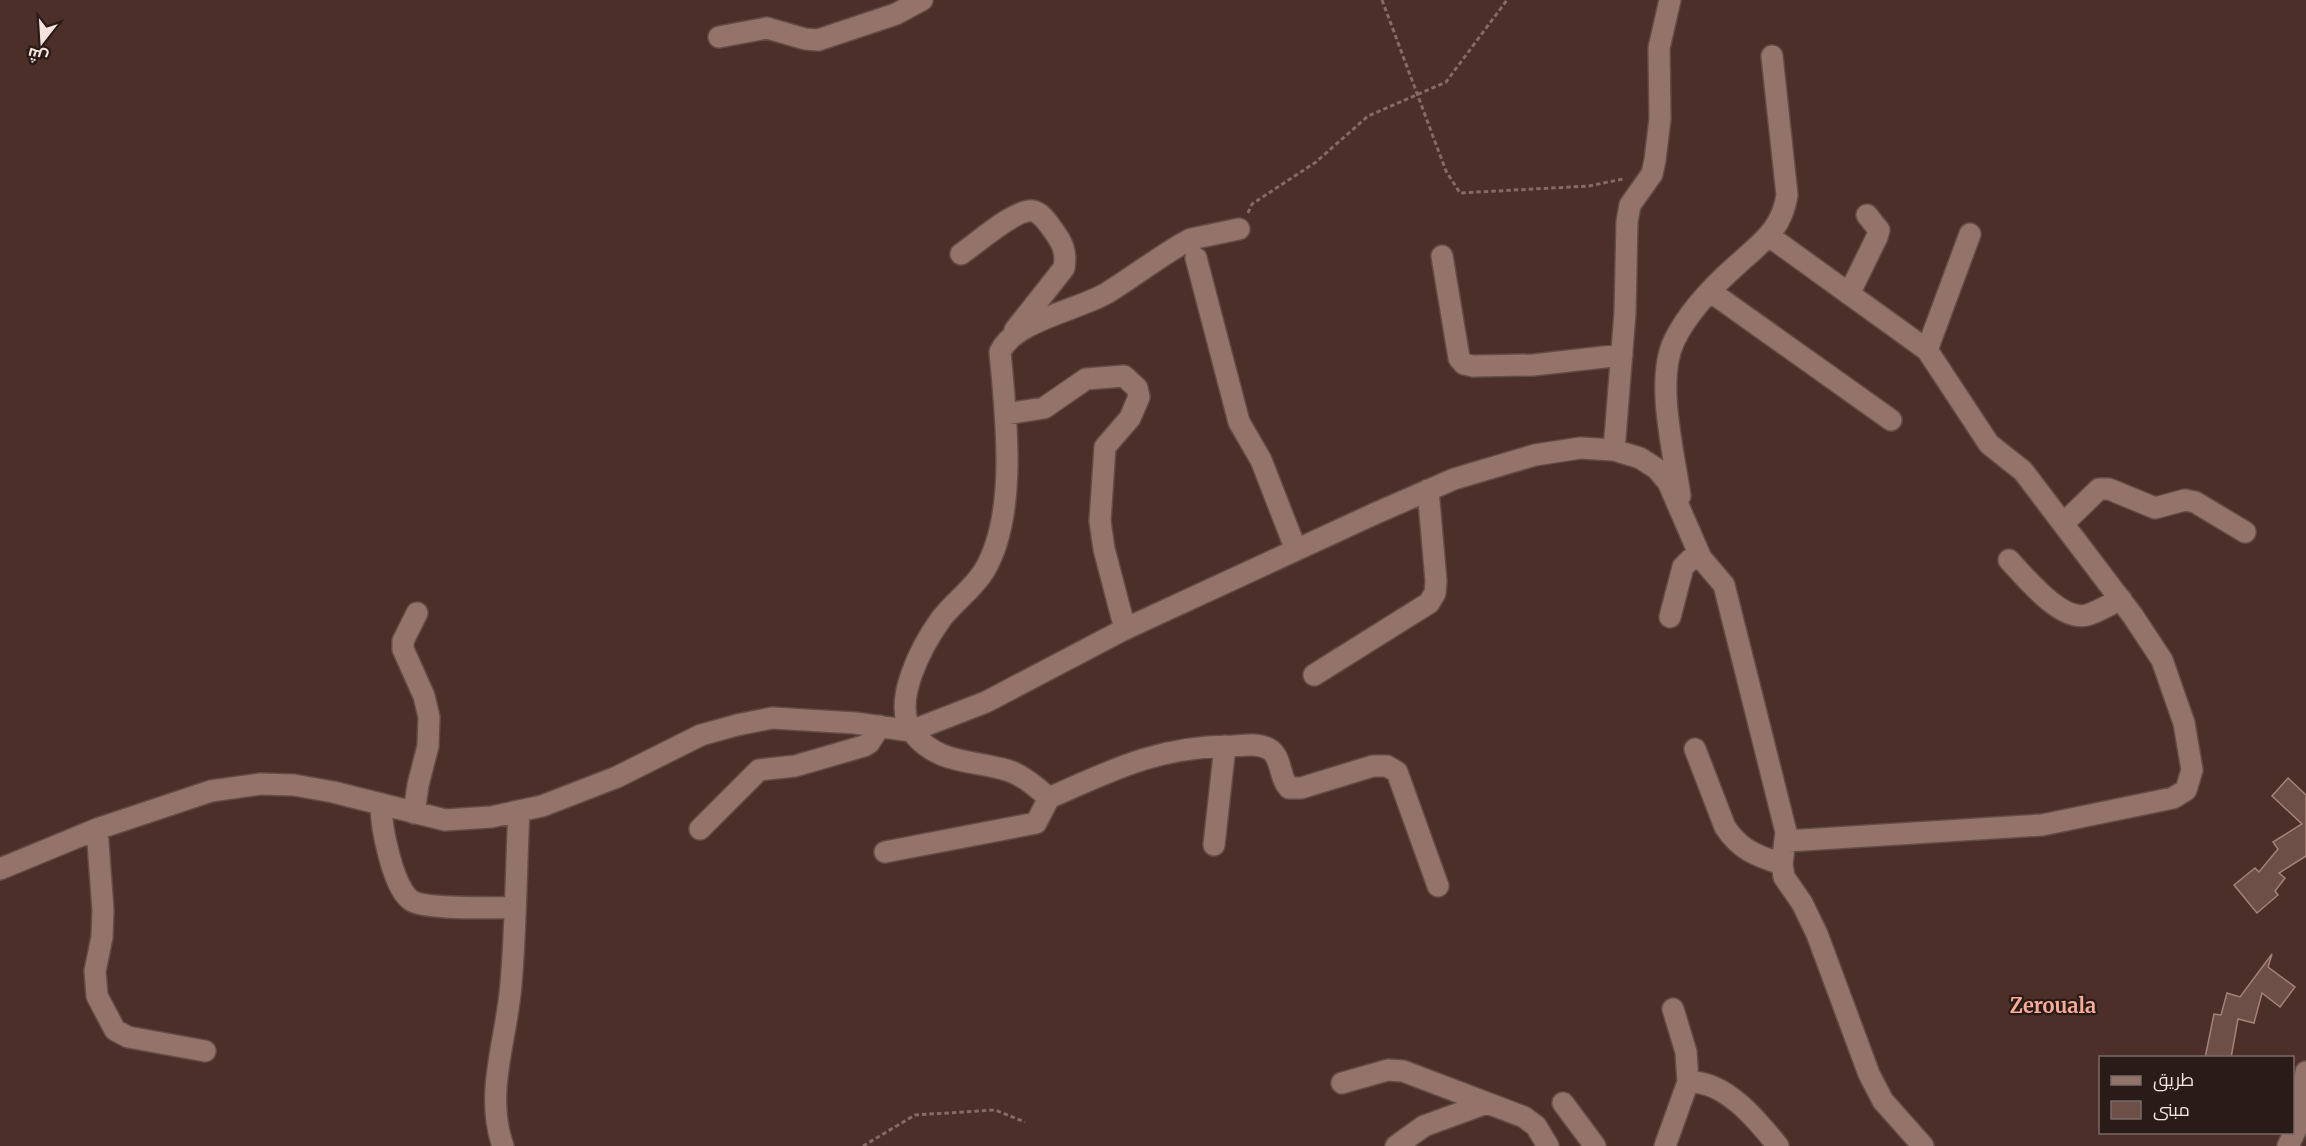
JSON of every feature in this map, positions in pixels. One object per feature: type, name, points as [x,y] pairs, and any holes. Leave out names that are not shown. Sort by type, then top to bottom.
[{"type":"street","points":[[719,37],[767,28],[805,39],[818,40],[897,14],[922,0]]},
{"type":"street","points":[[1614,450],[1622,355],[1627,222],[1630,205],[1652,174],[1660,119],[1659,48],[1670,0]]},
{"type":"street","points":[[1683,514],[1669,422],[1666,373],[1673,343],[1691,314],[1769,236],[1784,214],[1787,195],[1772,56]]},
{"type":"street","points":[[961,254],[1017,214],[1032,211],[1042,216],[1062,242],[1066,257],[1064,268],[1000,352],[1006,414],[1004,519],[1000,532],[982,574],[941,619],[911,675],[905,703],[911,730],[934,753],[954,761],[1005,769],[1037,787],[1049,798]]},
{"type":"street","points":[[1849,294],[1879,230],[1867,215]]},
{"type":"street","points":[[1009,338],[1096,299],[1185,242],[1239,229]]},
{"type":"street","points":[[1927,350],[1970,234]]},
{"type":"street","points":[[1769,236],[1927,350],[1989,444],[2022,471],[2064,523],[2121,599],[2162,660],[2176,696],[2192,770],[2190,781],[2180,795],[2146,805],[2042,825],[1787,841]]},
{"type":"street","points":[[1442,256],[1459,358],[1464,364],[1473,366],[1533,365],[1622,355]]},
{"type":"street","points":[[1196,258],[1239,422],[1261,460],[1296,550]]},
{"type":"street","points":[[1711,292],[1891,420]]},
{"type":"street","points":[[1006,414],[1044,408],[1086,378],[1124,376],[1137,388],[1138,397],[1134,410],[1105,447],[1101,483],[1101,536],[1125,629]]},
{"type":"street","points":[[0,869],[97,829],[211,791],[260,783],[294,785],[333,792],[445,820],[491,817],[542,806],[606,781],[701,735],[772,718],[911,730],[986,702],[1125,629],[1454,479],[1535,455],[1580,448],[1614,450],[1640,458],[1657,468],[1668,482],[1701,558],[1724,585],[1787,841],[1782,864],[1784,877],[1802,903],[1832,968],[1869,1074],[1883,1101],[1923,1146]]},
{"type":"street","points":[[2064,523],[2099,489],[2109,489],[2156,508],[2185,500],[2195,502],[2245,532]]},
{"type":"street","points":[[1314,675],[1429,603],[1435,593],[1436,581],[1428,490]]},
{"type":"street","points":[[1670,617],[1683,567],[1691,559],[1701,558]]},
{"type":"street","points":[[2008,560],[2043,596],[2067,614],[2086,615],[2121,599]]},
{"type":"street","points":[[414,813],[417,785],[430,735],[424,696],[403,649],[403,641],[417,613]]},
{"type":"street","points":[[700,829],[753,773],[767,768],[795,766],[864,746],[869,743],[880,726]]},
{"type":"street","points":[[885,852],[1036,823],[1049,798],[1126,764],[1171,750],[1204,745],[1259,745],[1272,750],[1278,759],[1282,781],[1289,788],[1301,788],[1373,766],[1387,766],[1397,772],[1438,886]]},
{"type":"street","points":[[1214,845],[1225,746]]},
{"type":"street","points":[[1695,749],[1725,827],[1733,838],[1752,855],[1782,864]]},
{"type":"street","points":[[381,805],[384,839],[392,864],[407,897],[412,902],[428,905],[515,908]]},
{"type":"street","points":[[503,1146],[494,1114],[511,987],[519,811]]},
{"type":"street","points":[[97,829],[103,910],[102,937],[94,971],[97,996],[115,1030],[128,1037],[205,1051]]},
{"type":"street","points":[[1665,1146],[1688,1082],[1686,1052],[1673,1009]]},
{"type":"street","points":[[1342,1083],[1395,1069],[1533,1121],[1548,1146]]},
{"type":"street","points":[[2295,1125],[2306,1072]]},
{"type":"street","points":[[1688,1082],[1698,1082],[1730,1097],[1760,1124],[1778,1146]]},
{"type":"street","points":[[1396,1146],[1424,1126],[1487,1103]]},
{"type":"street","points":[[1563,1103],[1595,1146]]},
{"type":"path","points":[[1382,0],[1452,184],[1460,193],[1589,186],[1652,174]]},
{"type":"path","points":[[1239,229],[1252,204],[1316,162],[1368,116],[1446,82],[1455,73],[1507,0]]},
{"type":"path","points":[[863,1146],[915,1115],[995,1110],[1026,1122]]},
{"type":"building","points":[[2288,778],[2306,795],[2306,856],[2279,873],[2285,878],[2275,891],[2278,895],[2257,913],[2234,885],[2255,868],[2259,872],[2278,849],[2273,842],[2302,824],[2272,796]]},
{"type":"building","points":[[2272,954],[2268,967],[2295,987],[2280,1007],[2262,993],[2254,1023],[2238,1019],[2231,1056],[2205,1056],[2214,1014],[2221,1015],[2227,993],[2240,997]]},
{"type":"district","name":"Zerouala","points":[[2053,1005]]}]
